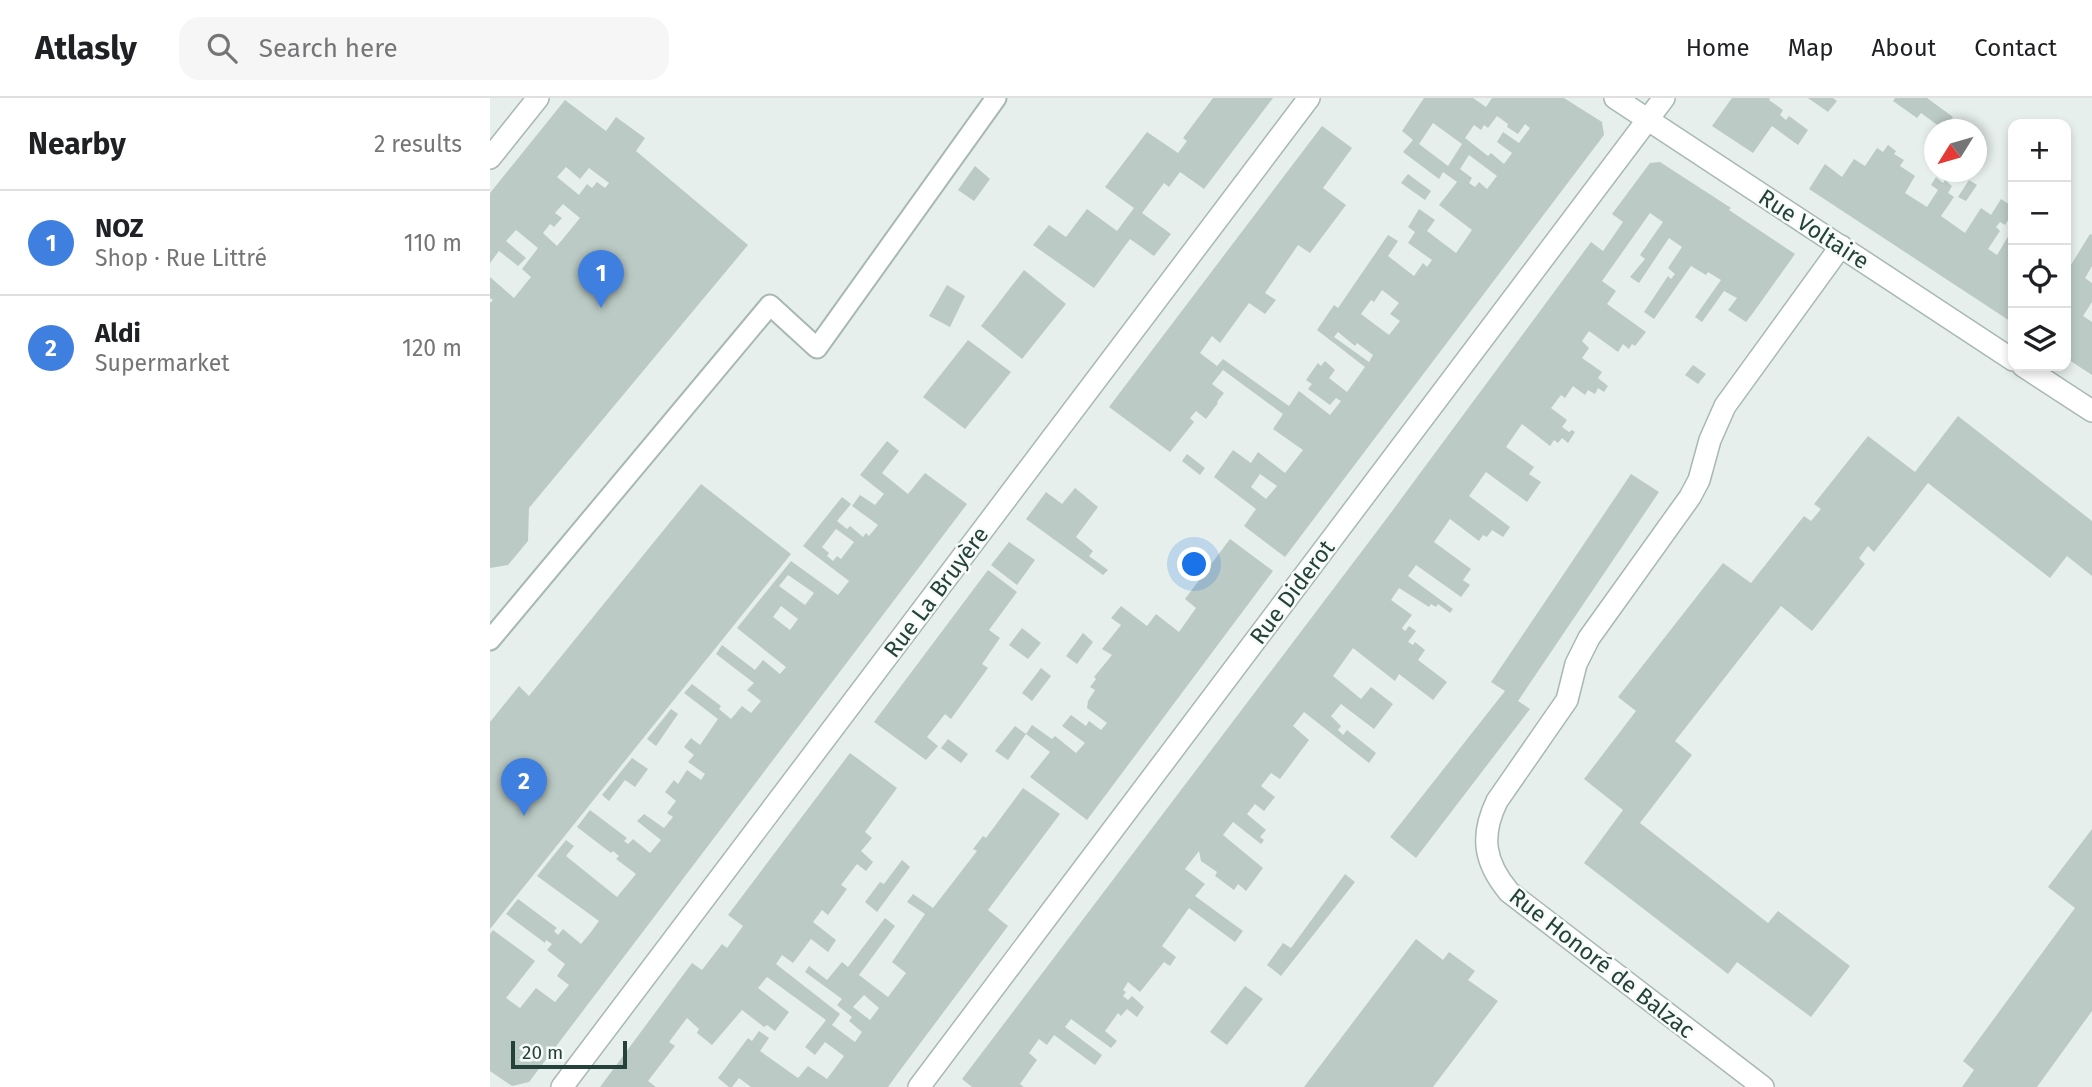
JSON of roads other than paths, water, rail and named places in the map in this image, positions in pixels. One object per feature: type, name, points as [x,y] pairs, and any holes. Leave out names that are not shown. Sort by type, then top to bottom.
[{"type":"street","points":[[490,158],[538,98]]},
{"type":"street","name":"Rue La Bruyère","points":[[562,1087],[1309,98]]},
{"type":"street","name":"Rue Voltaire","points":[[1615,98],[2008,356]]},
{"type":"street","name":"Rue Diderot","points":[[919,1087],[1664,98]]},
{"type":"street","name":"Rue Honoré de Balzac","points":[[1763,1087],[1509,892],[1493,871],[1488,858],[1487,828],[1497,801],[1567,700],[1576,664],[1589,638],[1690,497],[1699,480],[1710,440],[1725,406],[1841,246]]},
{"type":"street","points":[[2031,371],[2092,411]]},
{"type":"lane","points":[[490,640],[770,305],[817,348],[996,98]]},
{"type":"place","name":"NOZ","points":[[601,308]]},
{"type":"place","name":"Aldi","points":[[524,816]]}]
